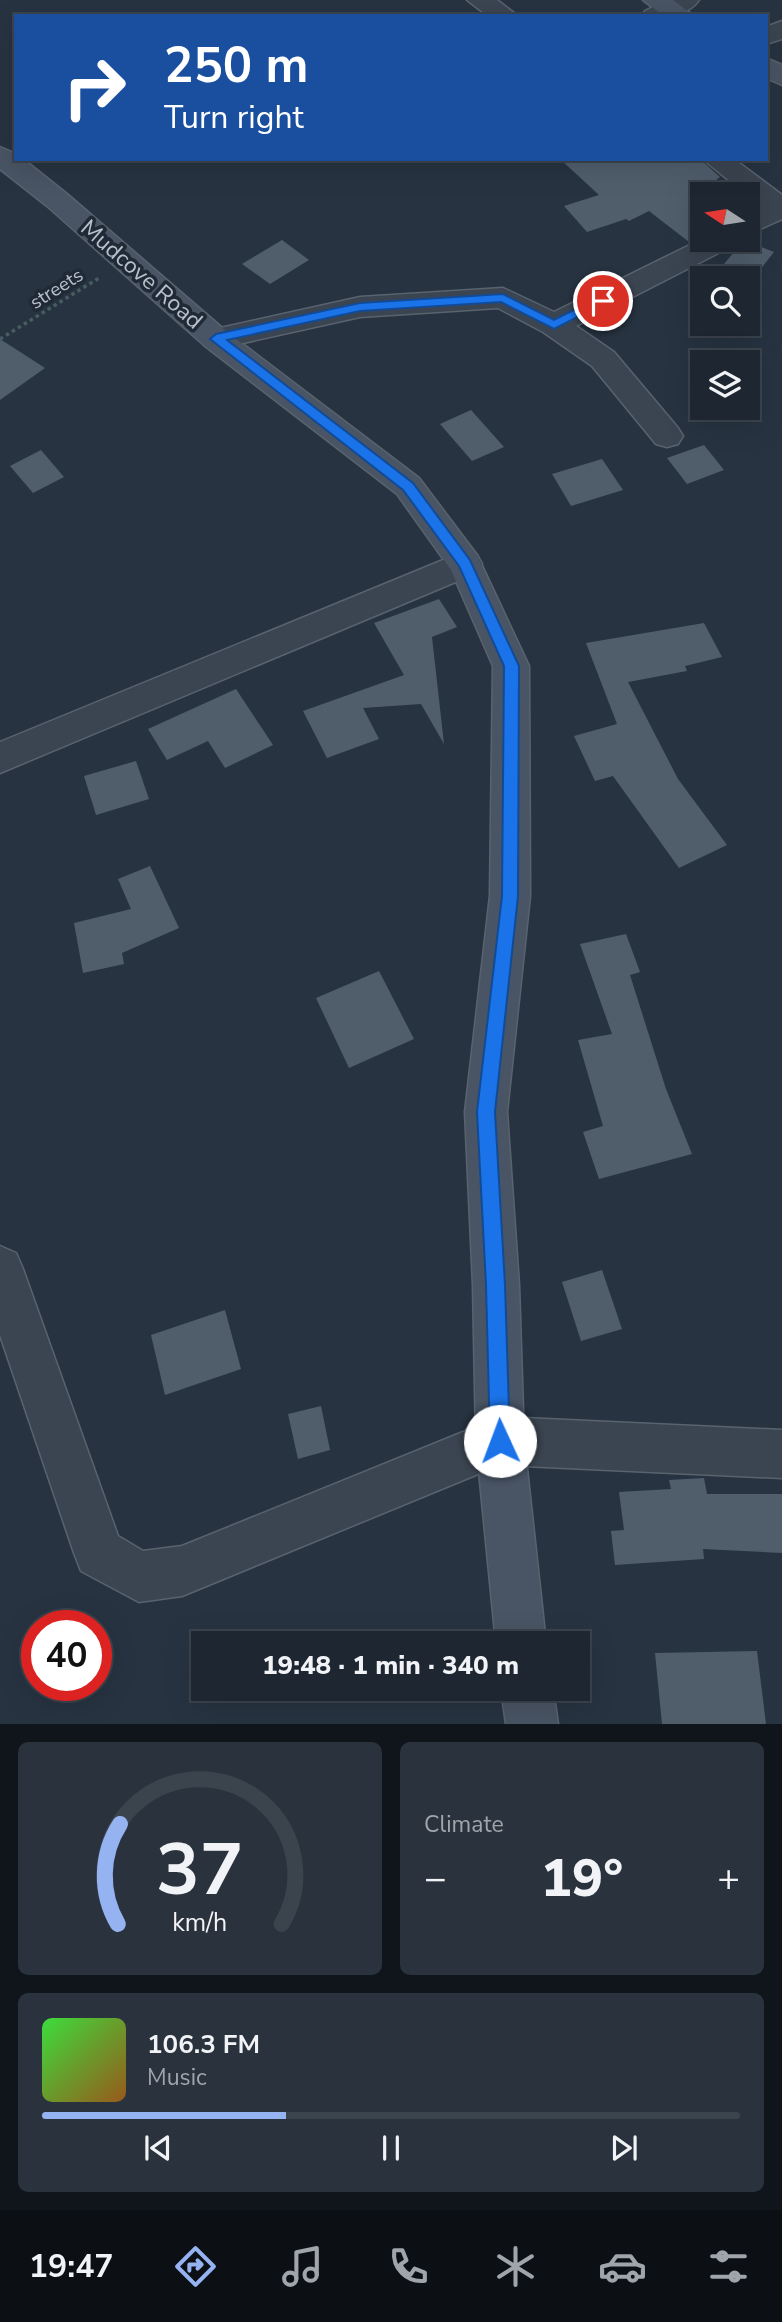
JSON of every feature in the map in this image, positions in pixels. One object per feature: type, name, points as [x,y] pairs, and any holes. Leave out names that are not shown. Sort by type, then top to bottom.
[{"type":"street","points":[[479,0],[503,14]]},
{"type":"street","name":"Mudcove Road","points":[[0,155],[57,200],[216,339],[408,486],[465,564],[511,666],[510,896],[486,1112],[496,1285],[500,1441],[519,1631]]},
{"type":"street","points":[[719,161],[747,182]]},
{"type":"street","points":[[760,192],[781,208],[760,219]]},
{"type":"street","points":[[554,325],[698,252]]},
{"type":"street","points":[[216,339],[360,307],[503,298],[554,325],[603,359],[667,436]]},
{"type":"street","points":[[0,758],[465,564]]},
{"type":"street","points":[[0,1269],[99,1553],[139,1577],[182,1571],[500,1441],[782,1454]]},
{"type":"street","points":[[529,1701],[532,1724]]},
{"type":"path","name":"streets","points":[[0,339],[127,261]]},
{"type":"building","points":[[562,161],[702,161],[720,177],[714,182],[690,182],[689,242],[649,211],[629,221],[626,219],[587,232],[564,206],[599,195]]},
{"type":"building","points":[[282,240],[309,260],[270,284],[242,264]]},
{"type":"building","points":[[760,246],[774,252],[760,270],[760,266],[724,264],[734,252],[760,252]]},
{"type":"building","points":[[0,339],[45,368],[0,400]]},
{"type":"building","points":[[471,410],[504,447],[472,461],[440,424]]},
{"type":"building","points":[[704,445],[724,470],[687,484],[667,458]]},
{"type":"building","points":[[41,450],[64,477],[33,493],[10,466]]},
{"type":"building","points":[[602,459],[623,490],[571,506],[552,474]]},
{"type":"building","points":[[439,599],[457,627],[432,637],[444,744],[421,704],[363,708],[379,739],[327,758],[303,711],[404,675],[374,623]]},
{"type":"building","points":[[704,623],[722,657],[685,666],[687,671],[628,682],[678,779],[727,845],[679,868],[613,776],[595,781],[574,736],[617,724],[586,643]]},
{"type":"building","points":[[236,689],[273,745],[225,768],[208,741],[167,760],[148,729]]},
{"type":"building","points":[[136,761],[149,799],[96,815],[84,776]]},
{"type":"building","points":[[150,866],[179,928],[122,953],[124,964],[83,973],[74,923],[131,909],[118,879]]},
{"type":"building","points":[[626,934],[640,972],[630,975],[666,1089],[692,1154],[599,1179],[583,1132],[603,1126],[578,1040],[612,1034],[580,944]]},
{"type":"building","points":[[379,971],[414,1039],[349,1068],[316,998]]},
{"type":"building","points":[[602,1270],[622,1329],[581,1341],[562,1282]]},
{"type":"building","points":[[225,1310],[241,1369],[165,1395],[151,1335]]},
{"type":"building","points":[[321,1406],[330,1450],[298,1459],[288,1414]]},
{"type":"building","points":[[704,1478],[707,1494],[782,1494],[782,1553],[703,1549],[704,1559],[615,1565],[611,1531],[624,1530],[619,1492],[671,1489],[669,1480]]},
{"type":"building","points":[[757,1651],[766,1724],[662,1724],[655,1653]]},
{"type":"route","points":[[500,1441],[496,1285],[486,1112],[510,896],[511,666],[465,564],[408,486],[216,339],[360,307],[503,298],[554,325],[603,301]]}]
